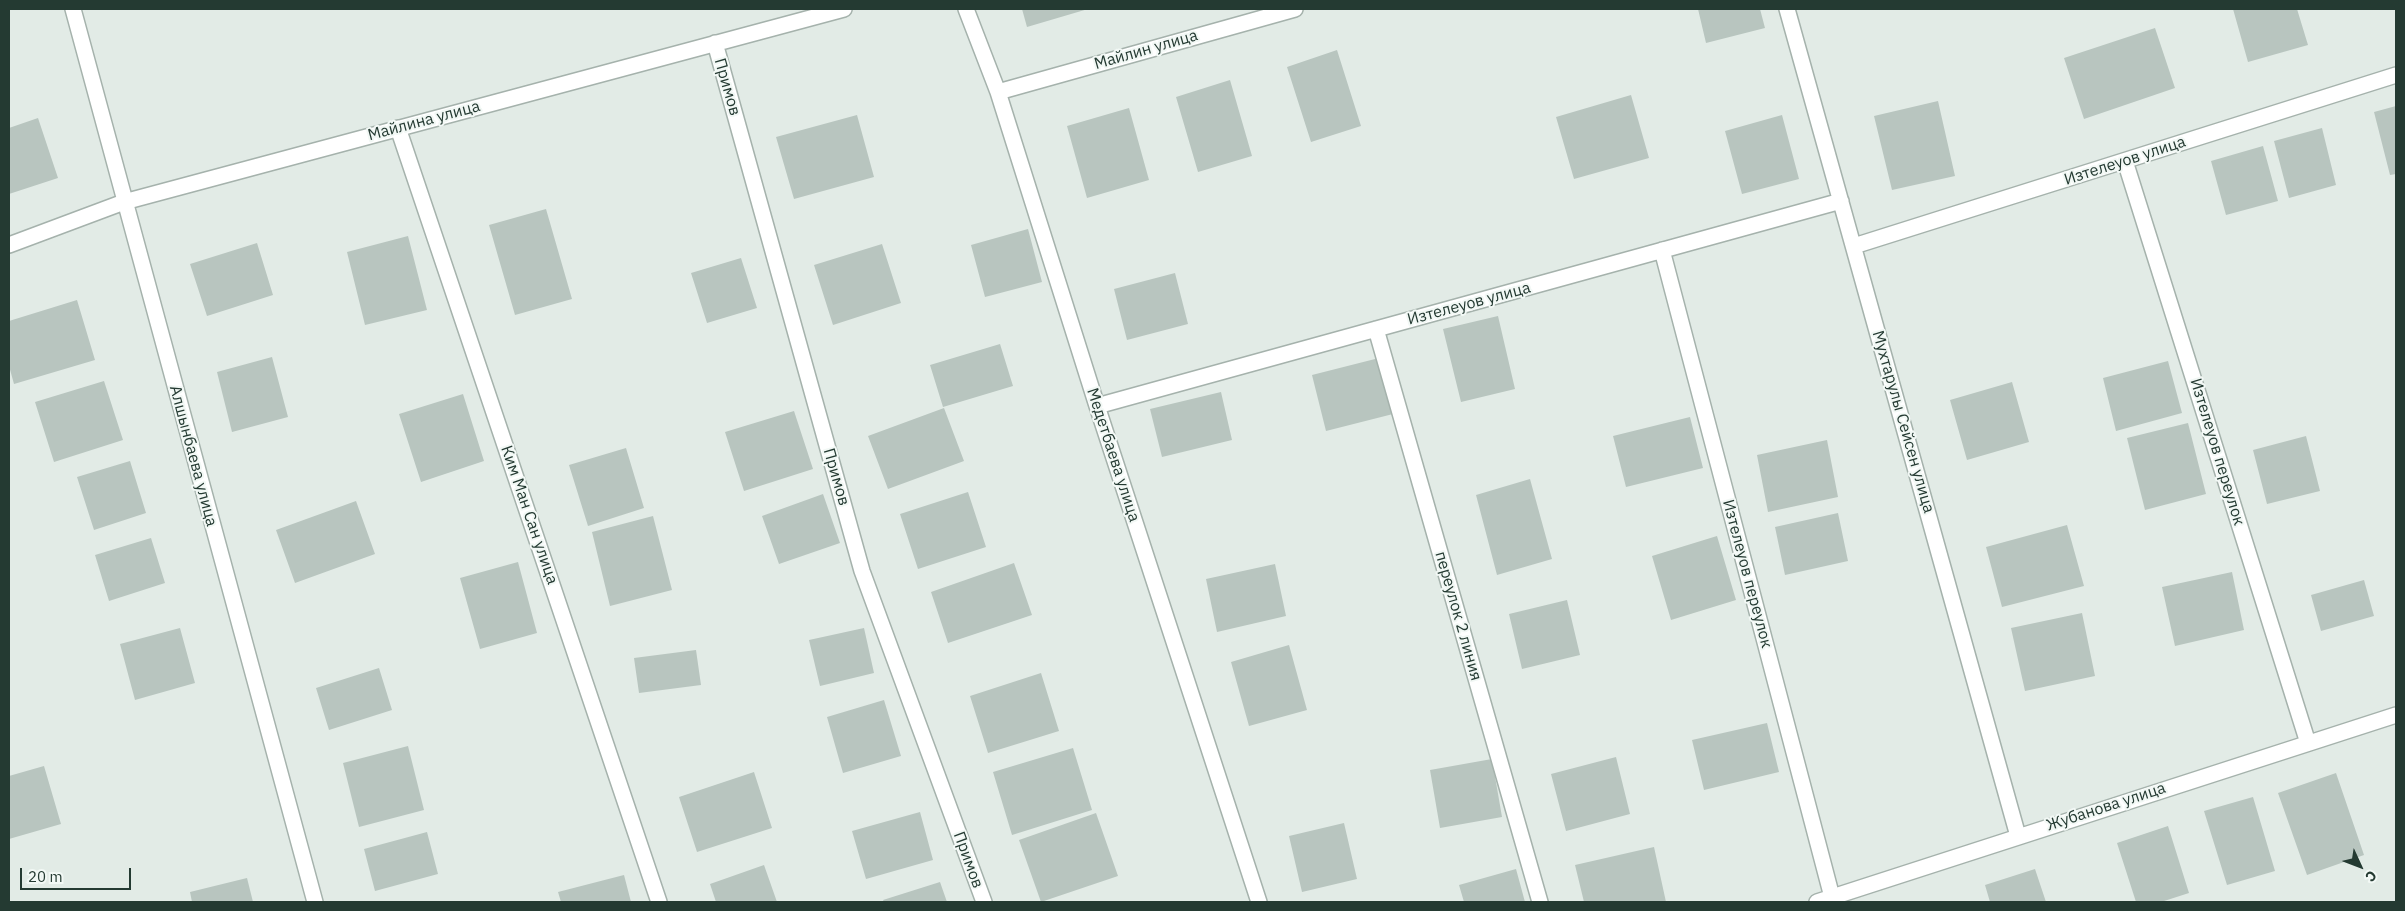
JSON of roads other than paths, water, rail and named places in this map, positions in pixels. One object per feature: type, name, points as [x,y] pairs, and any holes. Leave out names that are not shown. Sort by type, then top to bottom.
[{"type":"street","name":"Алшынбаева улица","points":[[73,9],[315,902]]},
{"type":"street","name":"Майлина улица","points":[[9,245],[124,202],[844,9]]},
{"type":"street","name":"Медетбаева улица","points":[[966,9],[998,92],[1097,406],[1259,902]]},
{"type":"street","name":"Майлин улица","points":[[998,92],[1295,9]]},
{"type":"street","name":"Мухтарулы Сейсен улица","points":[[1787,9],[2018,836]]},
{"type":"street","name":"Примов","points":[[715,43],[862,571],[984,902]]},
{"type":"street","name":"Изтелеуов улица","points":[[1854,246],[2396,75]]},
{"type":"street","name":"Ким Ман Сан улица","points":[[398,128],[659,902]]},
{"type":"street","name":"Изтелеуов переулок","points":[[2125,161],[2308,743]]},
{"type":"street","name":"Изтелеуов улица","points":[[1097,406],[1841,201]]},
{"type":"street","name":"Изтелеуов переулок","points":[[1662,250],[1832,897]]},
{"type":"street","name":"переулок 2 линия","points":[[1376,329],[1540,902]]},
{"type":"street","name":"Жубанова улица","points":[[1817,902],[2396,715]]}]
